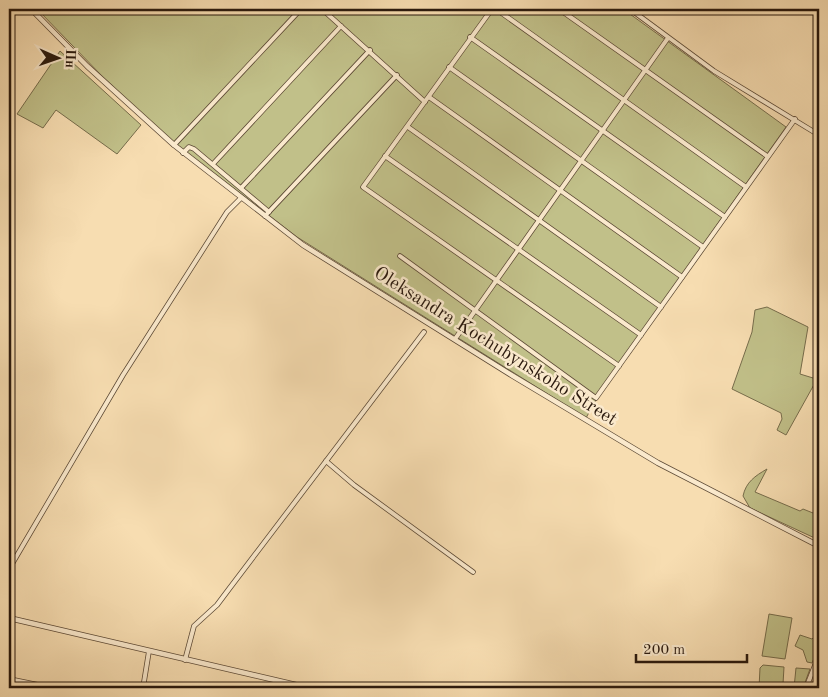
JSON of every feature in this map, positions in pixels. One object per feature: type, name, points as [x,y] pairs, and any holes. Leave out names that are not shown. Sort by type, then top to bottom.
[{"type":"street","name":"Oleksandra Kochubynskoho Street","points":[[31,9],[87,66],[183,153],[241,198],[267,214],[335,266],[658,463],[819,546]]},
{"type":"street","points":[[174,145],[301,9]]},
{"type":"street","points":[[322,9],[370,50],[425,102]]},
{"type":"street","points":[[492,9],[363,187],[619,366]]},
{"type":"street","points":[[496,9],[746,187]]},
{"type":"street","points":[[559,9],[766,156]]},
{"type":"street","points":[[630,9],[714,71],[819,135]]},
{"type":"street","points":[[213,164],[341,26]]},
{"type":"street","points":[[470,37],[726,217]]},
{"type":"street","points":[[455,339],[538,219],[668,38]]},
{"type":"street","points":[[242,187],[370,50]]},
{"type":"street","points":[[449,67],[703,247]]},
{"type":"street","points":[[183,153],[189,147],[194,149],[242,187],[267,214],[397,75]]},
{"type":"street","points":[[429,97],[682,278]]},
{"type":"street","points":[[400,256],[596,398],[726,217],[766,156],[795,119]]},
{"type":"street","points":[[408,127],[661,307]]},
{"type":"street","points":[[385,156],[484,227],[518,248],[568,286],[641,335]]},
{"type":"street","points":[[9,569],[124,375],[227,212],[241,198]]},
{"type":"street","points":[[185,660],[194,626],[217,605],[424,332]]},
{"type":"street","points":[[326,461],[368,496],[473,572]]},
{"type":"street","points":[[9,618],[283,685],[309,688]]},
{"type":"street","points":[[144,688],[150,651]]},
{"type":"street","points":[[806,688],[819,655]]},
{"type":"street","points":[[9,678],[53,688]]},
{"type":"street","points":[[27,683],[28,688]]},
{"type":"shaded area","points":[[37,9],[623,9],[786,127],[604,385],[586,418],[297,237],[170,140],[103,77]]},
{"type":"shaded area","points":[[60,51],[141,125],[117,154],[56,110],[43,128],[17,114]]},
{"type":"shaded area","points":[[767,307],[808,327],[800,374],[813,378],[819,376],[819,383],[816,381],[786,435],[777,430],[782,419],[781,413],[732,389],[752,332],[755,310]]},
{"type":"shaded area","points":[[767,469],[755,492],[800,511],[803,509],[818,515],[819,540],[750,508],[743,496],[744,491],[752,480]]},
{"type":"shaded area","points":[[769,614],[792,618],[785,659],[762,656]]},
{"type":"shaded area","points":[[800,635],[812,639],[815,636],[819,636],[819,647],[812,663],[807,662],[803,650],[795,646]]},
{"type":"shaded area","points":[[763,665],[784,667],[783,684],[776,685],[775,688],[759,688],[760,668]]},
{"type":"shaded area","points":[[796,668],[810,669],[803,688],[794,688]]}]
